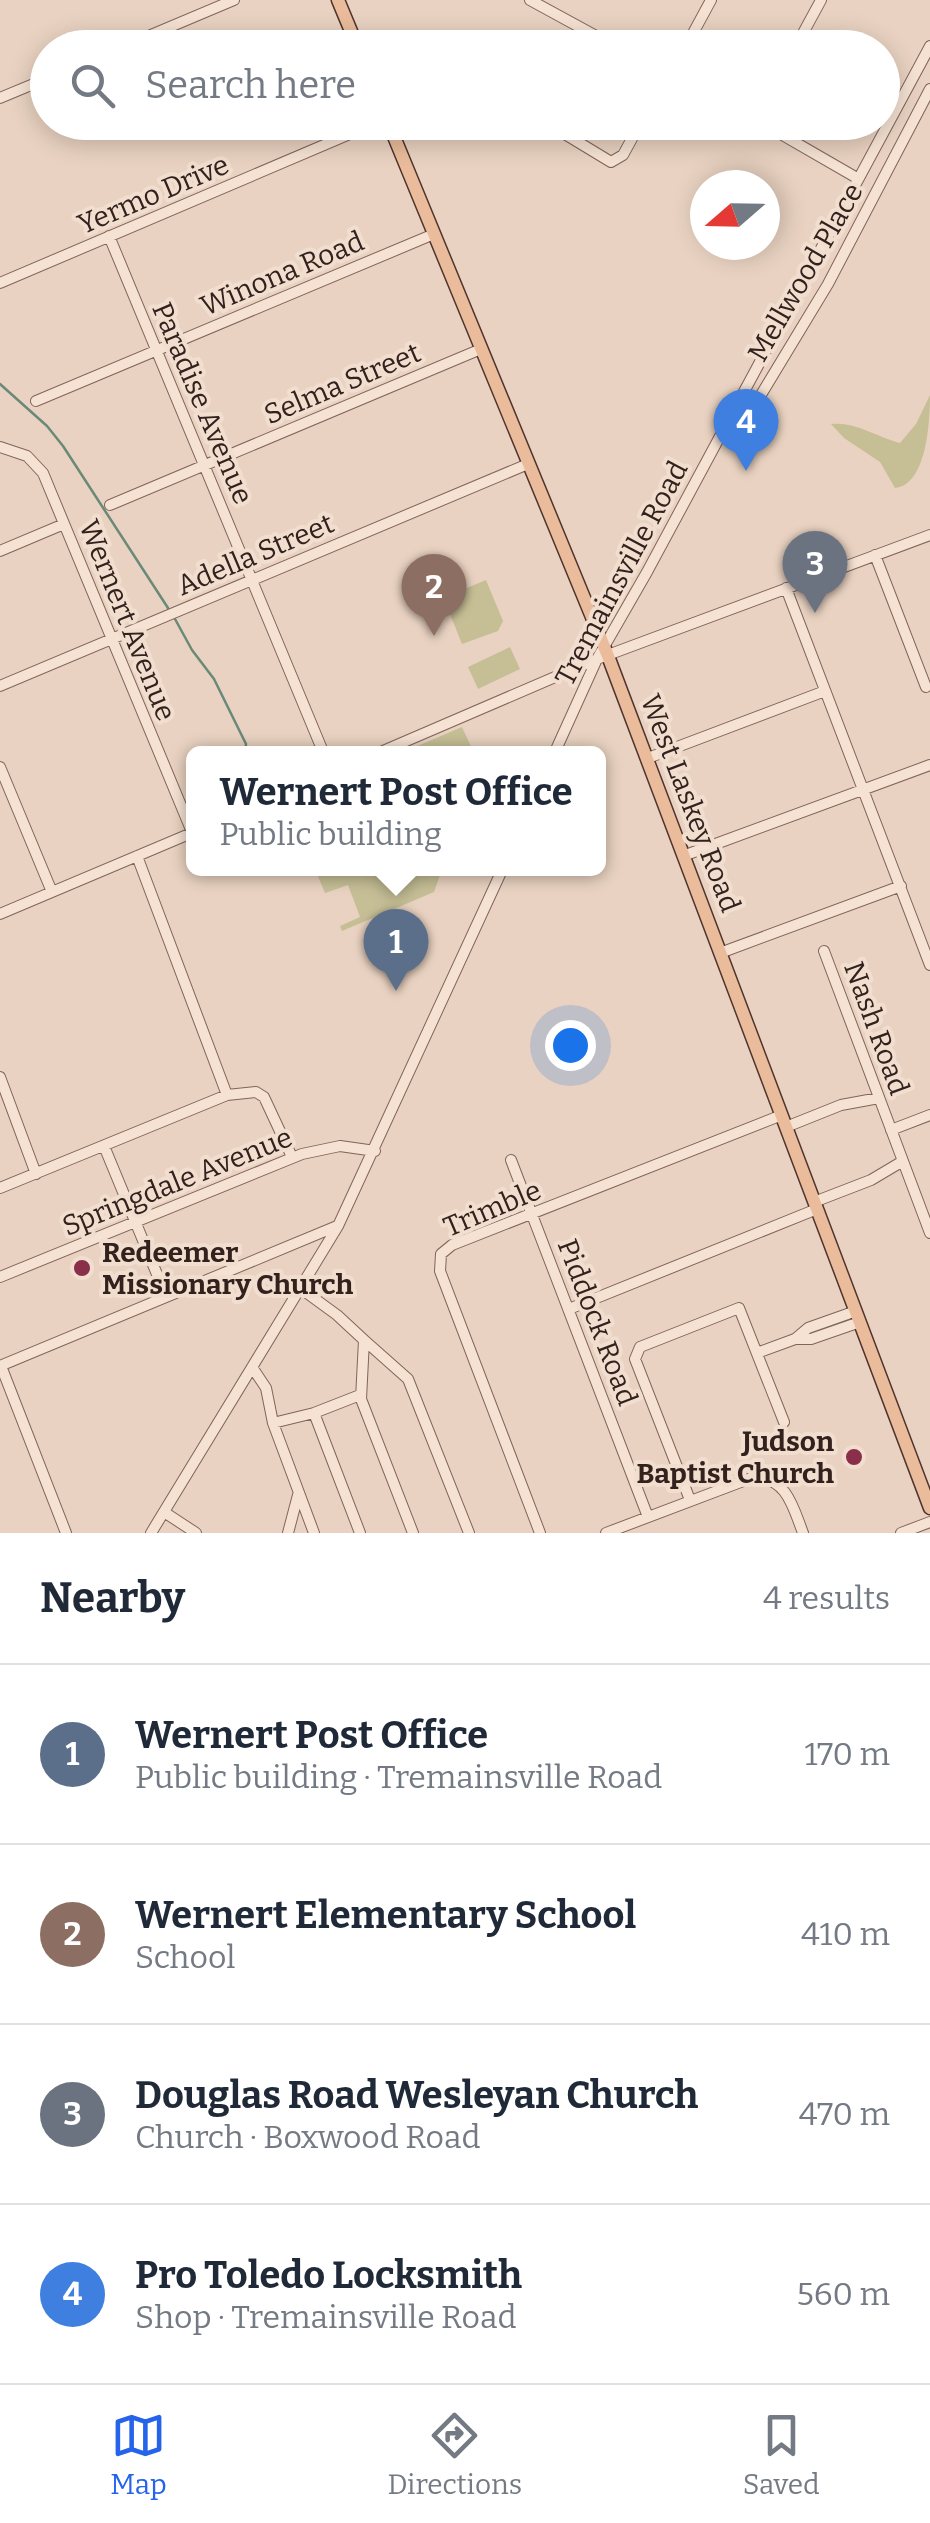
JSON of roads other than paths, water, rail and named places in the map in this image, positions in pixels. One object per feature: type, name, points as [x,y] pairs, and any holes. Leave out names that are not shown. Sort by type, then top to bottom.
[{"type":"main road","points":[[338,0],[350,30]]},
{"type":"main road","name":"West Laskey Road","points":[[395,140],[648,758],[930,1508]]},
{"type":"street","points":[[163,30],[234,0]]},
{"type":"street","points":[[530,0],[552,5],[590,30]]},
{"type":"street","points":[[694,30],[710,0]]},
{"type":"street","points":[[805,30],[821,0]]},
{"type":"street","name":"Tremainsville Road","points":[[900,100],[930,46]]},
{"type":"street","points":[[0,98],[30,86]]},
{"type":"street","name":"Mellwood Place","points":[[739,400],[753,408],[828,284],[930,89]]},
{"type":"street","name":"Yermo Drive","points":[[0,282],[336,140]]},
{"type":"street","points":[[575,140],[611,162],[622,155],[630,140]]},
{"type":"street","points":[[791,140],[857,178]]},
{"type":"street","name":"Tremainsville Road","points":[[558,746],[603,654],[878,140]]},
{"type":"street","name":"Winona Road","points":[[36,401],[434,234]]},
{"type":"street","name":"Paradise Avenue","points":[[110,236],[321,746]]},
{"type":"street","name":"Selma Street","points":[[110,505],[481,349]]},
{"type":"street","name":"Wernert Avenue","points":[[0,447],[28,456],[39,466],[186,816]]},
{"type":"street","name":"Adella Street","points":[[0,686],[528,464]]},
{"type":"street","points":[[0,551],[64,524]]},
{"type":"street","points":[[394,746],[603,654],[930,534]]},
{"type":"street","points":[[875,555],[926,687]]},
{"type":"street","points":[[786,588],[930,966]]},
{"type":"street","points":[[648,758],[825,691]]},
{"type":"street","points":[[683,856],[930,765]]},
{"type":"street","points":[[0,767],[52,892]]},
{"type":"street","points":[[0,914],[186,835]]},
{"type":"street","points":[[137,856],[227,1095]]},
{"type":"street","points":[[151,1533],[338,1226],[499,876]]},
{"type":"street","points":[[720,953],[900,886]]},
{"type":"street","name":"Nash Road","points":[[824,951],[930,1232]]},
{"type":"street","points":[[0,1077],[36,1174]]},
{"type":"street","points":[[0,1188],[227,1095],[256,1092],[264,1097],[292,1157]]},
{"type":"street","name":"Trimble","points":[[540,1533],[438,1262],[444,1249],[784,1121],[879,1098]]},
{"type":"street","points":[[891,1130],[930,1115]]},
{"type":"street","points":[[104,1146],[166,1296]]},
{"type":"street","name":"Springdale Avenue","points":[[0,1277],[292,1157],[340,1146],[375,1151]]},
{"type":"street","name":"Piddock Road","points":[[511,1160],[648,1517]]},
{"type":"street","points":[[569,1308],[815,1205],[903,1161]]},
{"type":"street","points":[[66,1533],[1,1366],[338,1226]]},
{"type":"street","points":[[300,1288],[337,1314],[408,1378],[469,1533]]},
{"type":"street","points":[[690,1500],[635,1359],[640,1346],[740,1308],[784,1422]]},
{"type":"street","points":[[758,1354],[795,1339],[808,1328],[858,1316]]},
{"type":"street","points":[[364,1340],[360,1394],[413,1533]]},
{"type":"street","points":[[252,1368],[266,1388],[273,1423],[314,1533]]},
{"type":"street","points":[[273,1423],[314,1413],[360,1394]]},
{"type":"street","points":[[314,1413],[360,1533]]},
{"type":"street","points":[[607,1533],[748,1477],[778,1483],[791,1502],[803,1533]]},
{"type":"street","points":[[288,1533],[298,1494]]},
{"type":"street","points":[[164,1512],[196,1533]]},
{"type":"street","points":[[902,1533],[930,1522]]},
{"type":"waterway","points":[[0,384],[47,426],[63,446],[168,608]]},
{"type":"waterway","points":[[175,619],[214,679],[246,746]]},
{"type":"place","name":"Pro Toledo Locksmith","points":[[746,471]]},
{"type":"place","name":"Douglas Road Wesleyan Church","points":[[815,613]]},
{"type":"place","name":"Wernert Elementary School","points":[[434,636]]},
{"type":"place","name":"Wernert Post Office","points":[[396,991]]},
{"type":"place","name":"Redeemer Missionary Church","points":[[82,1268]]},
{"type":"place","name":"Judson Baptist Church","points":[[854,1457]]}]
